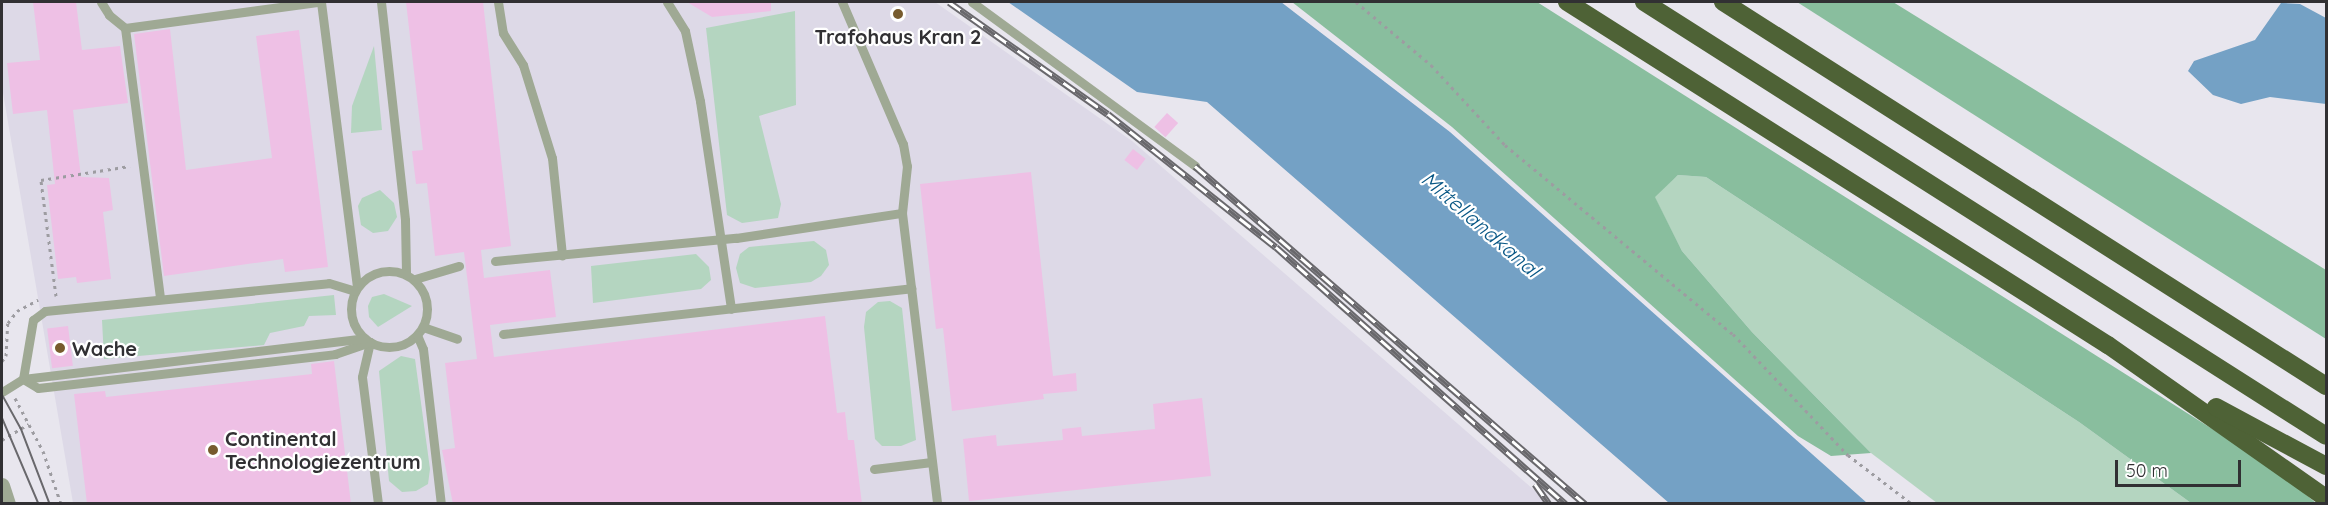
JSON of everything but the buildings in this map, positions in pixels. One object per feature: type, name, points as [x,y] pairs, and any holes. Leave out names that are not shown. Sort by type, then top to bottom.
[{"type":"highway","points":[[1567,2],[2108,345],[2326,498]]},
{"type":"highway","points":[[1644,2],[2326,436]]},
{"type":"highway","points":[[1723,2],[2326,386]]},
{"type":"highway","points":[[2108,345],[2326,466]]},
{"type":"street","points":[[2,486],[8,504]]},
{"type":"lane","points":[[101,2],[109,15],[125,28],[160,299]]},
{"type":"lane","points":[[125,28],[319,2],[356,289],[351,314],[368,340],[362,377],[378,504]]},
{"type":"lane","points":[[381,2],[405,220],[406,274]]},
{"type":"lane","points":[[498,2],[503,33],[523,65],[552,158],[562,255]]},
{"type":"lane","points":[[668,2],[686,31],[722,239],[731,309]]},
{"type":"lane","points":[[842,2],[903,144],[907,166],[902,213],[937,504]]},
{"type":"lane","points":[[972,2],[1195,166]]},
{"type":"lane","points":[[495,261],[722,239],[902,213]]},
{"type":"lane","points":[[414,279],[459,266]]},
{"type":"lane","points":[[356,289],[370,275],[383,270],[406,274],[414,279],[427,302],[420,331],[441,504]]},
{"type":"lane","points":[[23,379],[33,320],[56,309],[329,283],[356,289]]},
{"type":"lane","points":[[503,334],[911,288]]},
{"type":"lane","points":[[5,390],[23,379],[368,340],[391,347],[420,331],[457,339]]},
{"type":"lane","points":[[23,379],[38,388],[335,354],[368,340]]},
{"type":"lane","points":[[874,469],[932,462]]},
{"type":"path","points":[[1356,2],[1431,64],[1505,145],[1733,334],[1848,456],[1912,504]]},
{"type":"path","points":[[52,297],[59,295],[41,180],[141,165]]},
{"type":"path","points":[[2,361],[6,356],[8,323],[29,302],[40,300]]},
{"type":"path","points":[[5,390],[29,424],[43,451],[61,504]]},
{"type":"path","points":[[2,440],[29,424]]},
{"type":"shaded area","points":[[3,2],[935,2],[1132,141],[1549,503],[73,503],[2,87]]},
{"type":"green space","points":[[1292,2],[1537,2],[2274,468],[2316,503],[2191,503],[2079,422],[1706,177],[1678,175],[1655,197],[1682,251],[1752,332],[1871,453],[1831,456],[1798,436],[1452,127]]},
{"type":"green space","points":[[1797,2],[1893,2],[2326,270],[2326,339]]},
{"type":"green space","points":[[795,11],[796,105],[759,116],[781,204],[778,218],[742,223],[727,215],[706,28]]},
{"type":"green space","points":[[374,46],[382,130],[351,133],[352,106]]},
{"type":"green space","points":[[1678,175],[1706,177],[2079,422],[2191,503],[1937,503],[1871,453],[1752,332],[1682,251],[1654,196]]},
{"type":"green space","points":[[380,190],[394,203],[397,217],[388,231],[373,233],[361,225],[358,206],[362,198]]},
{"type":"green space","points":[[814,241],[826,250],[829,265],[821,276],[811,282],[755,288],[740,283],[736,268],[740,254],[749,247]]},
{"type":"green space","points":[[696,254],[709,267],[711,280],[701,289],[593,303],[591,266]]},
{"type":"green space","points":[[384,294],[412,306],[378,327],[369,317],[368,306],[372,297]]},
{"type":"green space","points":[[334,295],[336,315],[309,316],[304,326],[270,333],[264,345],[104,359],[102,320]]},
{"type":"green space","points":[[890,301],[902,308],[916,440],[901,446],[882,446],[875,439],[864,327],[866,312],[878,302]]},
{"type":"green space","points":[[401,356],[415,359],[430,469],[428,484],[416,491],[402,492],[389,481],[379,371]]},
{"type":"water","name":"Mittellandkanal","points":[[1008,2],[1281,2],[1450,132],[1867,503],[1669,503],[1207,102],[1137,92]]},
{"type":"water","points":[[2281,3],[2300,4],[2326,18],[2326,104],[2270,97],[2241,104],[2213,95],[2188,71],[2194,61],[2255,40]]},
{"type":"tram line","points":[[2,394],[21,428],[50,504]]},
{"type":"tram line","points":[[2,417],[39,504]]},
{"type":"railway","points":[[949,2],[1108,114],[1276,247],[1565,504]]},
{"type":"railway","points":[[1195,166],[1585,504]]},
{"type":"railway","points":[[1535,484],[1549,504]]},
{"type":"place","name":"Trafohaus Kran 2","points":[[898,14]]},
{"type":"place","name":"Wache","points":[[60,348]]},
{"type":"place","name":"Continental Technologiezentrum","points":[[213,450]]}]
